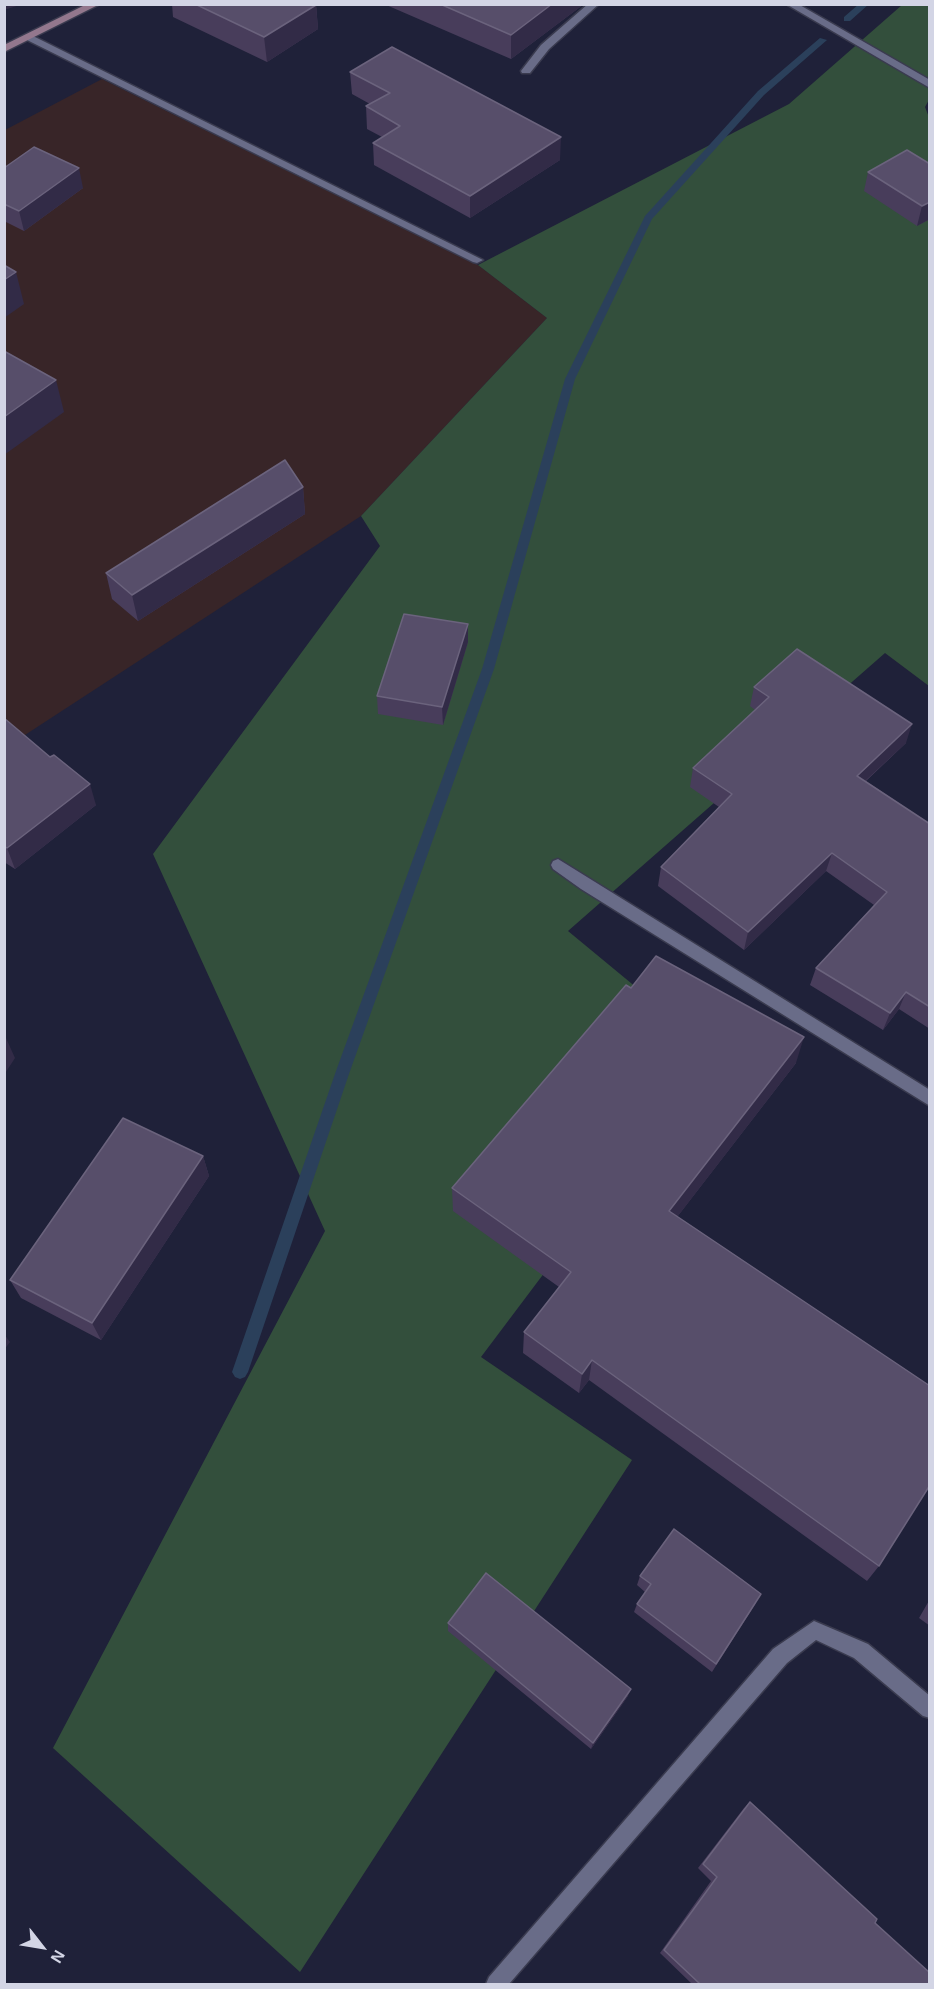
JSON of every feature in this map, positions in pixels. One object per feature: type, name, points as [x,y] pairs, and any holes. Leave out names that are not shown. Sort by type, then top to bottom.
[{"type":"street","points":[[4,49],[96,4]]},
{"type":"street","points":[[526,72],[545,47],[596,4]]},
{"type":"street","points":[[790,4],[930,85]]},
{"type":"street","points":[[28,37],[477,260]]},
{"type":"street","points":[[558,865],[586,885],[930,1099]]},
{"type":"street","points":[[496,1984],[780,1656],[814,1630],[861,1651],[930,1709]]},
{"type":"shaded area","points":[[102,79],[478,265],[547,318],[361,516],[5,748],[5,130]]},
{"type":"green space","points":[[902,5],[929,5],[930,98],[925,107],[930,120],[929,686],[885,653],[568,931],[712,1050],[481,1357],[632,1460],[300,1972],[53,1748],[325,1231],[153,854],[380,546],[361,516],[547,318],[478,265],[789,104]]},
{"type":"building","points":[[195,4],[316,4],[316,5],[264,37]]},
{"type":"building","points":[[440,4],[552,4],[511,35]]},
{"type":"building","points":[[392,47],[561,137],[470,196],[373,143],[400,126],[366,106],[390,93],[350,72]]},
{"type":"building","points":[[34,147],[79,168],[19,211],[4,204],[4,168]]},
{"type":"building","points":[[907,150],[930,164],[930,202],[922,206],[868,172]]},
{"type":"building","points":[[4,265],[16,272],[4,280]]},
{"type":"building","points":[[4,351],[56,380],[4,417]]},
{"type":"building","points":[[285,460],[303,487],[132,595],[106,573]]},
{"type":"building","points":[[404,614],[468,624],[442,707],[377,696]]},
{"type":"building","points":[[797,649],[912,724],[857,776],[930,824],[930,1007],[906,992],[890,1013],[816,968],[887,892],[832,853],[748,932],[661,867],[732,794],[693,768],[769,697],[754,687]]},
{"type":"building","points":[[4,718],[50,757],[54,755],[90,784],[7,848],[4,846]]},
{"type":"building","points":[[656,956],[804,1037],[669,1211],[930,1386],[930,1485],[879,1566],[592,1360],[582,1374],[524,1332],[571,1272],[452,1188],[626,985],[631,988]]},
{"type":"building","points":[[123,1118],[203,1156],[92,1323],[10,1280]]},
{"type":"building","points":[[674,1529],[761,1594],[716,1664],[637,1604],[651,1584],[640,1576]]},
{"type":"building","points":[[486,1573],[631,1689],[593,1743],[448,1623]]},
{"type":"building","points":[[750,1802],[877,1919],[875,1923],[930,1973],[930,1984],[700,1984],[664,1950],[717,1877],[703,1864]]},
{"type":"waterway","points":[[847,19],[865,4]]},
{"type":"waterway","points":[[240,1372],[343,1071],[488,669],[570,379],[648,218],[761,93],[823,40]]}]
